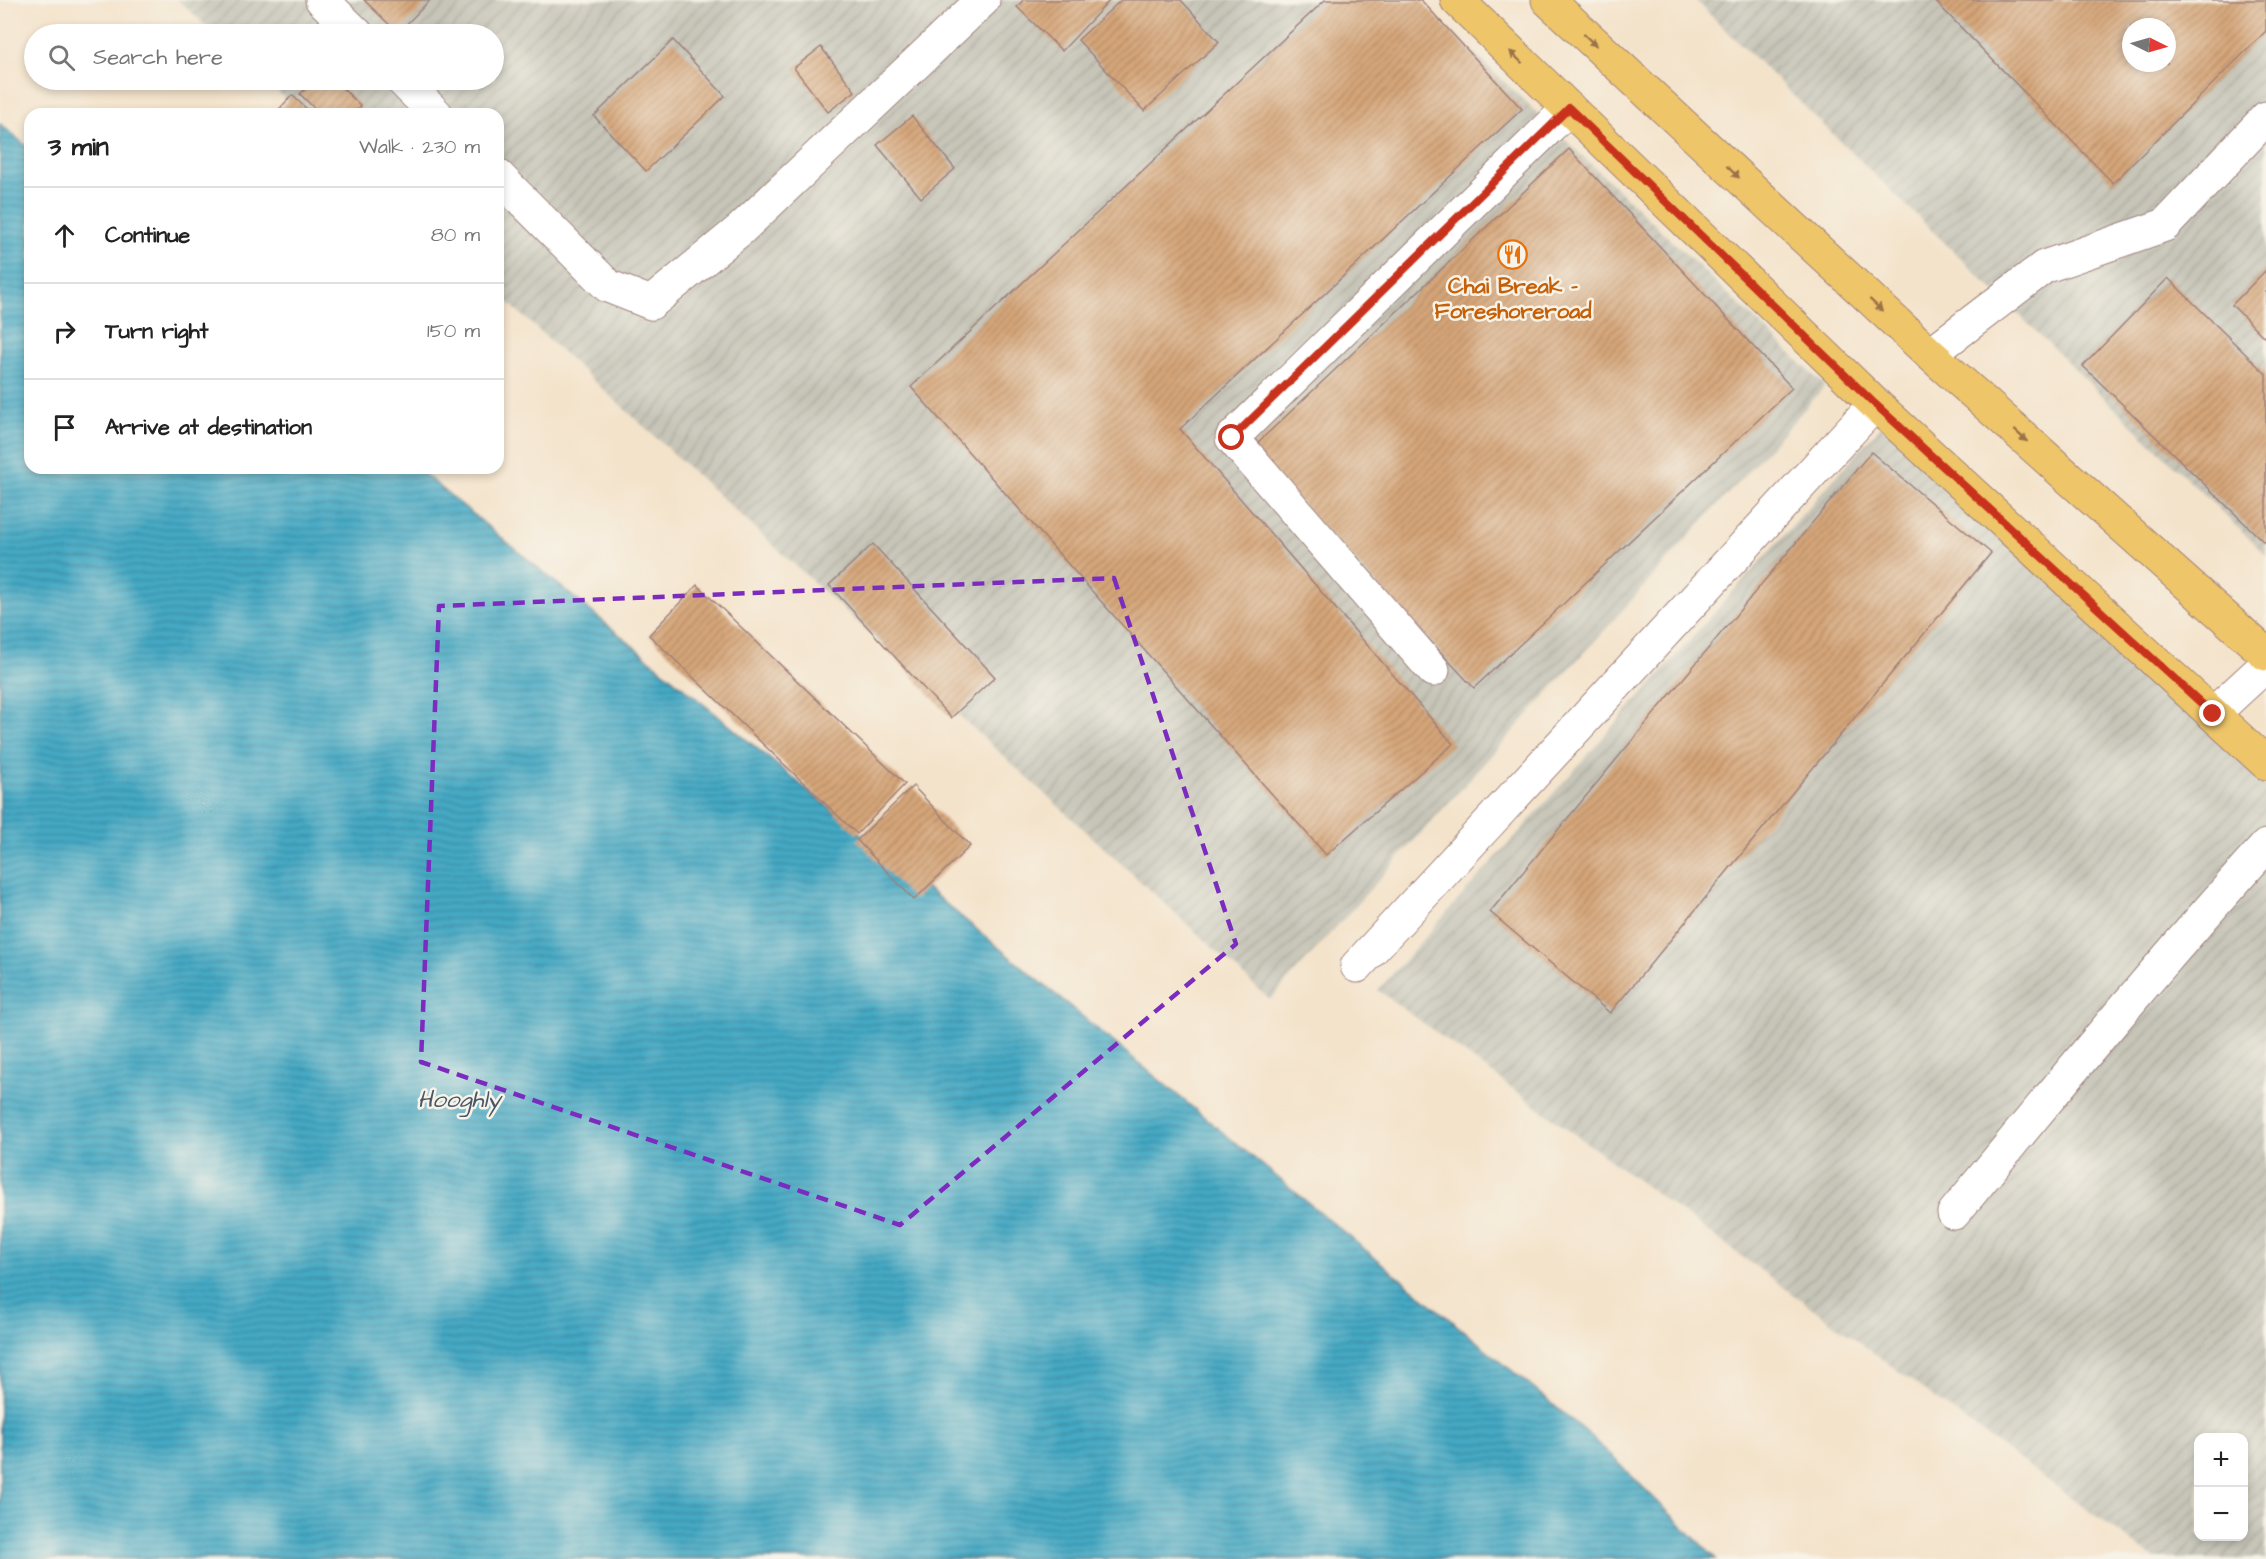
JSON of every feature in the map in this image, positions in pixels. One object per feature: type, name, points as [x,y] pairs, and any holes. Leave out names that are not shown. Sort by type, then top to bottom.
[{"type":"main road","points":[[1457,0],[1875,404],[2266,763]]},
{"type":"main road","points":[[1548,0],[1930,354],[2266,654]]},
{"type":"street","points":[[322,0],[347,24]]},
{"type":"street","points":[[504,182],[608,286],[651,303],[741,229],[983,0]]},
{"type":"street","points":[[412,90],[430,108]]},
{"type":"street","points":[[1433,670],[1232,438],[1569,108]]},
{"type":"street","points":[[1930,354],[2044,267],[2165,225],[2266,118]]},
{"type":"street","points":[[1357,966],[1875,404]]},
{"type":"street","points":[[2213,714],[2266,665]]},
{"type":"street","points":[[1954,1213],[2095,1042],[2266,846]]},
{"type":"highlighted area","points":[[1114,578],[1236,944],[900,1225],[421,1062],[439,606]]},
{"type":"shaded area","points":[[178,0],[1418,0],[1825,386],[1270,1000],[504,298],[504,108],[295,108],[276,90],[504,90],[504,24],[204,24]]},
{"type":"shaded area","points":[[1695,0],[2266,0],[2266,555]]},
{"type":"shaded area","points":[[1890,416],[2266,755],[2266,1559],[2155,1559],[1378,990]]},
{"type":"water","name":"Hooghly","points":[[0,124],[24,144],[24,474],[424,474],[1590,1435],[1716,1559],[0,1559]]},
{"type":"building","points":[[364,0],[430,0],[407,24],[389,24]]},
{"type":"building","points":[[1023,0],[1110,0],[1062,51],[1017,7]]},
{"type":"building","points":[[1121,0],[1181,0],[1219,42],[1144,111],[1078,40]]},
{"type":"building","points":[[1325,0],[1421,0],[1522,109],[1180,429],[1453,744],[1326,855],[911,387]]},
{"type":"building","points":[[1934,0],[2266,0],[2266,31],[2113,183]]},
{"type":"building","points":[[673,40],[725,96],[646,171],[594,116]]},
{"type":"building","points":[[821,47],[855,91],[828,112],[794,68]]},
{"type":"building","points":[[304,90],[344,90],[361,106],[359,108],[314,108],[300,94]]},
{"type":"building","points":[[292,95],[306,108],[280,108]]},
{"type":"building","points":[[912,116],[955,169],[921,198],[877,145]]},
{"type":"building","points":[[1569,149],[1792,388],[1474,688],[1251,449]]},
{"type":"building","points":[[2266,270],[2266,339],[2232,305]]},
{"type":"building","points":[[2168,278],[2266,374],[2266,544],[2083,366]]},
{"type":"building","points":[[1871,452],[1991,553],[1610,1013],[1490,912]]},
{"type":"building","points":[[873,544],[995,677],[951,718],[829,585]]},
{"type":"building","points":[[697,585],[905,784],[857,834],[649,635]]},
{"type":"building","points":[[913,786],[970,846],[914,900],[857,840]]},
{"type":"place","name":"Chai Break - Foreshoreroad","points":[[1513,254]]},
{"type":"route","points":[[1232,438],[1569,108],[1875,404],[2213,714]]}]
